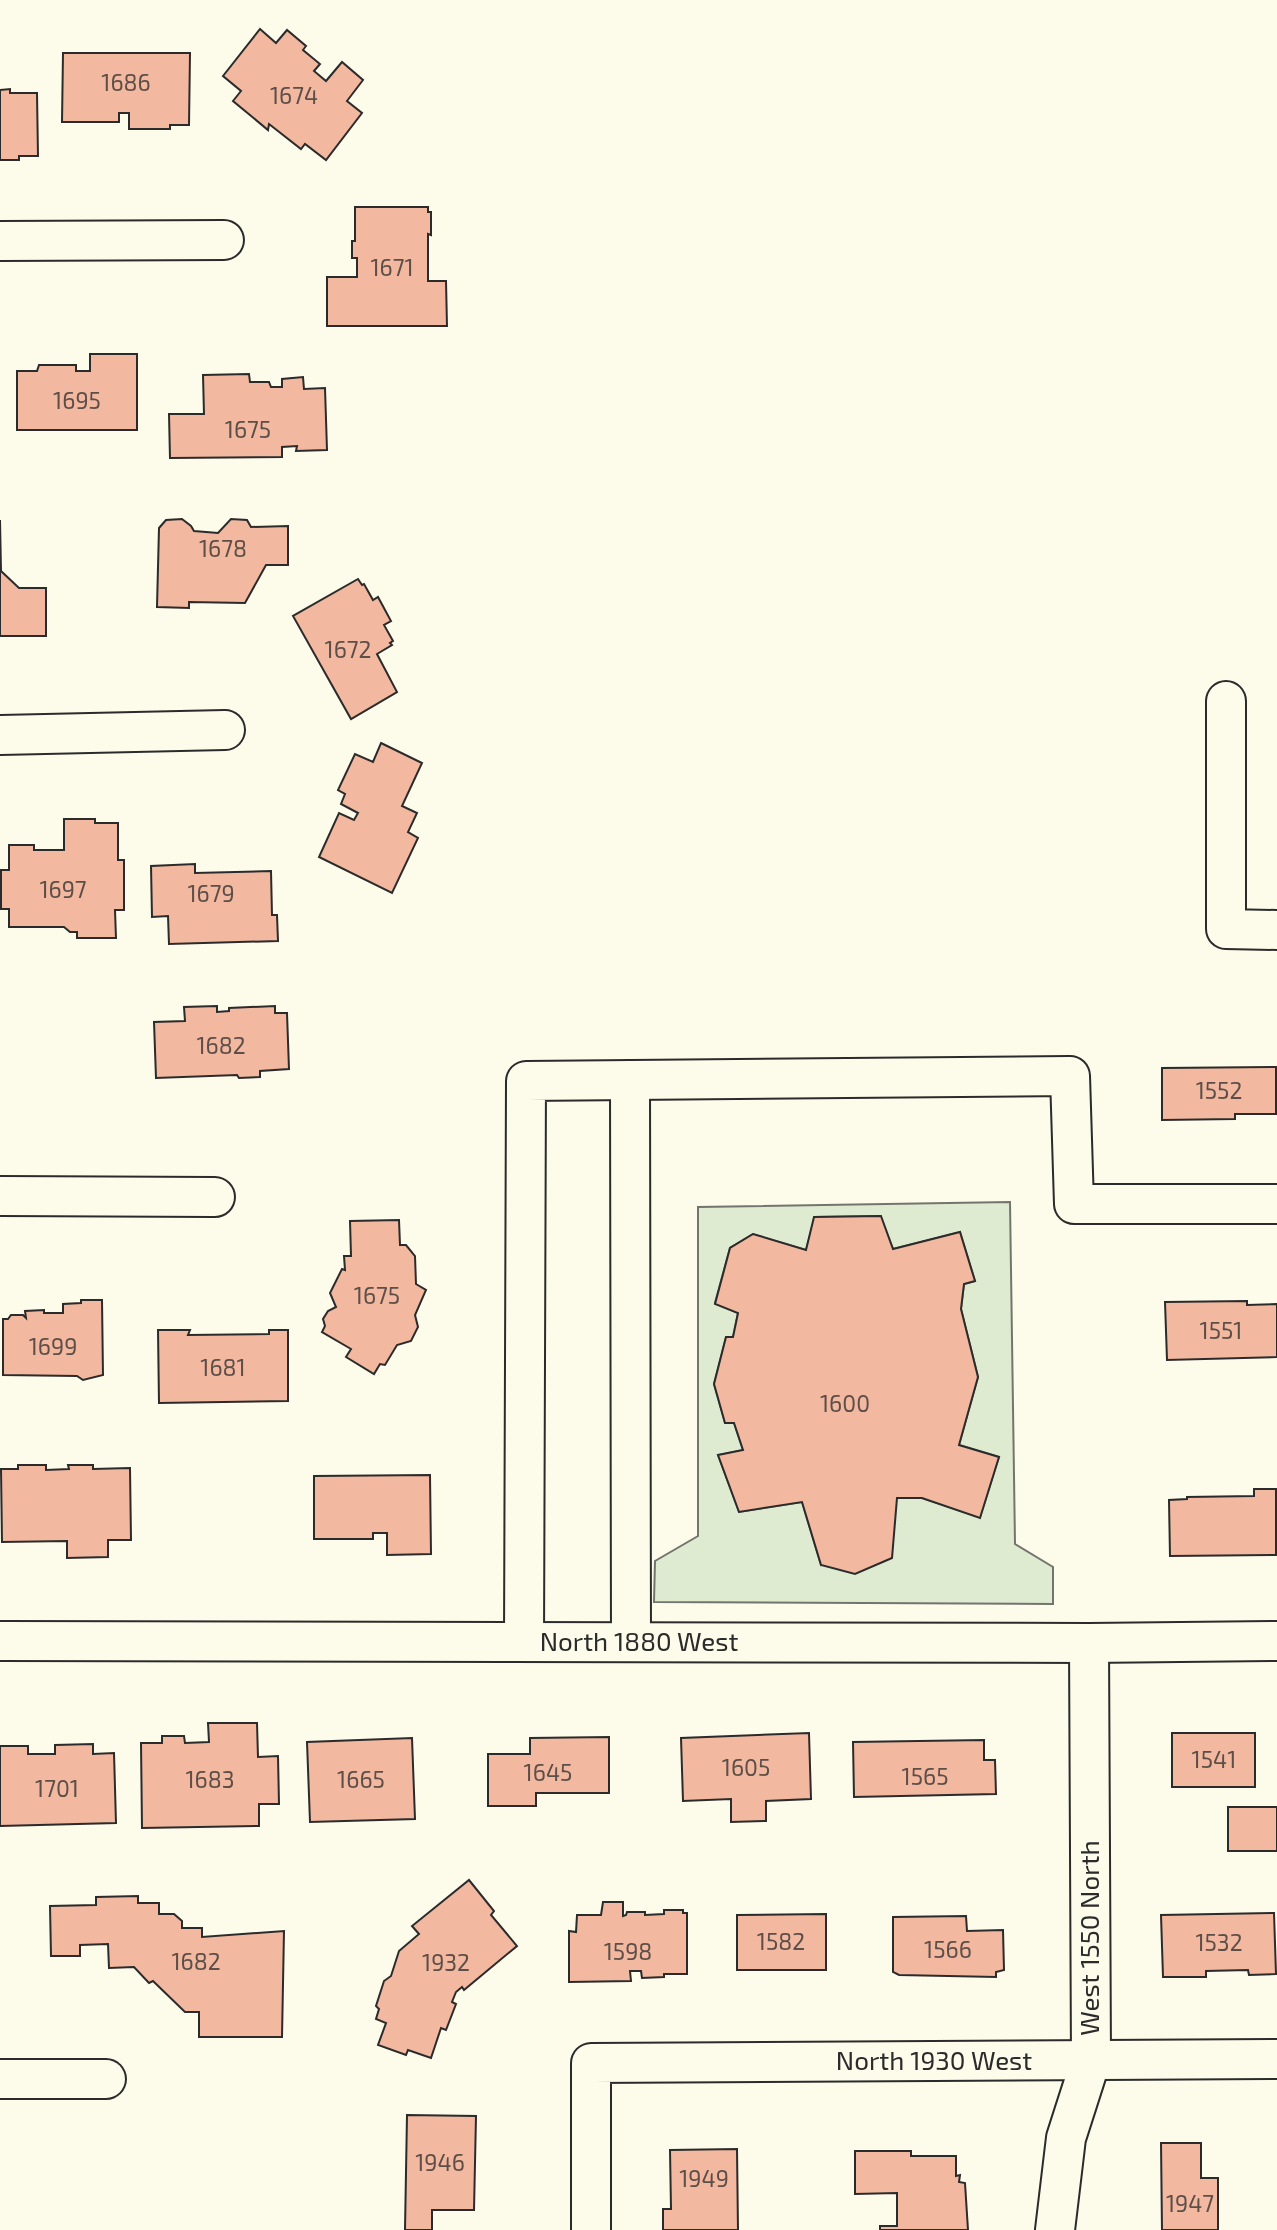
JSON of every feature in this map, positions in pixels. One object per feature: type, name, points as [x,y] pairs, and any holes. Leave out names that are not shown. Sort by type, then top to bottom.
[{"type":"street","points":[[0,241],[224,240]]},
{"type":"street","points":[[1226,701],[1226,929],[1277,930]]},
{"type":"street","points":[[0,735],[225,730]]},
{"type":"street","points":[[524,1642],[526,1081],[1070,1076],[1074,1204],[1277,1204]]},
{"type":"street","points":[[630,1080],[631,1642]]},
{"type":"street","points":[[0,1196],[215,1197]]},
{"type":"street","name":"North 1880 West","points":[[0,1641],[1277,1641]]},
{"type":"street","name":"West 1550 North","points":[[1055,2230],[1066,2138],[1091,2060],[1089,1643]]},
{"type":"street","name":"North 1930 West","points":[[591,2230],[591,2063],[1277,2059]]},
{"type":"street","points":[[0,2079],[106,2079]]},
{"type":"green space","points":[[1010,1202],[1015,1544],[1053,1567],[1053,1604],[654,1602],[655,1561],[698,1536],[698,1207]],"holes":[[[880,1216],[893,1249],[960,1232],[975,1281],[964,1284],[961,1309],[978,1377],[959,1445],[999,1457],[980,1517],[922,1498],[897,1498],[821,1565],[802,1502],[739,1512],[718,1455],[743,1450],[734,1423],[725,1423],[714,1384],[726,1337],[733,1337],[738,1313],[715,1303],[730,1248],[753,1234],[806,1250],[815,1217]]]},
{"type":"building","points":[[260,29],[276,43],[287,30],[306,46],[303,50],[320,64],[314,71],[326,81],[342,62],[363,80],[347,101],[362,113],[326,160],[305,144],[301,149],[269,124],[268,130],[233,101],[241,91],[223,76]]},
{"type":"building","points":[[63,53],[190,53],[189,125],[170,125],[170,129],[129,129],[129,113],[119,113],[119,122],[62,122]]},
{"type":"building","points":[[10,89],[10,93],[37,93],[38,156],[0,160],[0,90]]},
{"type":"building","points":[[355,207],[428,207],[428,212],[431,212],[431,235],[428,234],[428,281],[446,281],[447,326],[327,326],[327,277],[357,277],[357,258],[352,258]]},
{"type":"building","points":[[90,354],[137,354],[137,430],[17,430],[17,371],[37,371],[39,365],[76,365],[76,371],[90,371]]},
{"type":"building","points":[[249,374],[250,382],[269,382],[271,387],[282,387],[282,379],[303,377],[304,389],[325,388],[327,450],[296,451],[297,446],[282,447],[282,457],[170,458],[169,414],[204,414],[203,375]]},
{"type":"building","points":[[182,519],[194,531],[218,533],[231,519],[247,520],[251,527],[288,526],[288,565],[266,565],[245,603],[189,602],[189,608],[157,607],[159,528],[166,520]]},
{"type":"building","points":[[0,520],[1,571],[19,588],[46,588],[46,636],[0,636]]},
{"type":"building","points":[[358,579],[373,600],[378,597],[391,621],[384,625],[393,641],[390,643],[392,645],[377,654],[397,692],[351,719],[293,616]]},
{"type":"building","points":[[381,743],[422,763],[402,806],[417,813],[408,832],[418,838],[392,893],[319,857],[339,813],[354,820],[358,813],[341,804],[345,794],[338,790],[355,754],[373,762]]},
{"type":"building","points":[[64,819],[95,819],[95,823],[118,823],[118,860],[124,860],[124,910],[115,910],[116,938],[77,938],[77,932],[70,932],[64,927],[9,927],[9,909],[1,909],[1,870],[9,870],[9,845],[34,845],[34,850],[64,850]]},
{"type":"building","points":[[195,864],[195,873],[271,871],[272,915],[277,915],[278,941],[169,944],[168,916],[152,917],[151,866]]},
{"type":"building","points":[[217,1006],[217,1012],[229,1011],[229,1008],[275,1006],[275,1013],[287,1013],[289,1069],[260,1071],[260,1077],[239,1078],[237,1075],[156,1078],[154,1022],[185,1021],[184,1007]]},
{"type":"building","points":[[1276,1067],[1276,1114],[1235,1114],[1235,1119],[1162,1120],[1162,1068]]},
{"type":"building","points":[[881,1216],[893,1249],[960,1232],[975,1281],[964,1284],[961,1309],[978,1377],[959,1445],[999,1457],[980,1518],[922,1498],[897,1498],[892,1558],[855,1574],[821,1565],[802,1502],[739,1512],[718,1455],[743,1450],[734,1423],[725,1423],[714,1384],[726,1337],[733,1337],[738,1313],[715,1304],[730,1248],[753,1234],[806,1250],[814,1217]]},
{"type":"building","points":[[399,1220],[400,1245],[406,1245],[415,1256],[416,1284],[426,1290],[415,1315],[418,1327],[411,1341],[397,1345],[385,1365],[380,1364],[374,1374],[346,1357],[351,1349],[322,1332],[325,1326],[323,1319],[328,1311],[336,1307],[330,1293],[342,1269],[345,1270],[344,1256],[351,1256],[350,1221]]},
{"type":"building","points":[[81,1300],[102,1300],[103,1375],[83,1380],[77,1376],[3,1375],[3,1319],[8,1319],[11,1315],[23,1315],[26,1318],[25,1311],[63,1313],[63,1304],[81,1303]]},
{"type":"building","points":[[1247,1301],[1247,1305],[1277,1304],[1277,1357],[1167,1360],[1165,1302]]},
{"type":"building","points":[[158,1330],[190,1330],[188,1335],[269,1334],[269,1330],[288,1330],[288,1401],[159,1403]]},
{"type":"building","points":[[18,1465],[46,1465],[46,1470],[69,1469],[68,1465],[93,1465],[93,1469],[130,1468],[131,1540],[108,1540],[108,1557],[67,1558],[67,1541],[2,1542],[1,1469],[18,1469]]},
{"type":"building","points":[[430,1475],[431,1554],[387,1555],[387,1533],[373,1533],[373,1539],[314,1539],[314,1476]]},
{"type":"building","points":[[1254,1489],[1276,1489],[1276,1555],[1170,1556],[1169,1500],[1187,1497],[1254,1496]]},
{"type":"building","points":[[208,1723],[257,1723],[258,1757],[278,1756],[279,1804],[259,1804],[259,1826],[142,1828],[141,1743],[162,1743],[162,1736],[184,1736],[185,1743],[209,1742]]},
{"type":"building","points":[[809,1733],[811,1799],[766,1801],[766,1821],[731,1822],[731,1799],[683,1801],[681,1738]]},
{"type":"building","points":[[1172,1733],[1255,1733],[1255,1787],[1172,1787]]},
{"type":"building","points":[[609,1737],[609,1793],[536,1793],[536,1806],[488,1806],[488,1754],[530,1754],[530,1738]]},
{"type":"building","points":[[412,1738],[415,1819],[310,1822],[307,1742]]},
{"type":"building","points":[[984,1740],[984,1760],[995,1760],[996,1794],[854,1797],[853,1742]]},
{"type":"building","points":[[93,1744],[93,1754],[114,1753],[116,1823],[0,1826],[0,1746],[28,1746],[28,1754],[55,1754],[55,1745]]},
{"type":"building","points":[[1228,1807],[1277,1807],[1277,1851],[1228,1851]]},
{"type":"building","points":[[469,1880],[494,1911],[491,1915],[517,1946],[464,1990],[462,1987],[456,1992],[452,2002],[456,2004],[446,2030],[441,2028],[431,2058],[408,2050],[406,2055],[378,2045],[386,2023],[376,2019],[379,2009],[376,2006],[384,1981],[391,1976],[399,1951],[419,1934],[412,1926]]},
{"type":"building","points":[[138,1896],[138,1903],[159,1903],[159,1914],[174,1914],[182,1921],[182,1928],[202,1928],[202,1937],[284,1931],[282,2037],[199,2037],[199,2012],[185,2012],[134,1967],[109,1968],[108,1944],[80,1945],[80,1956],[51,1956],[50,1906],[96,1905],[96,1897]]},
{"type":"building","points":[[603,1902],[623,1902],[623,1916],[627,1912],[664,1914],[664,1910],[683,1910],[683,1913],[687,1913],[687,1974],[642,1978],[641,1971],[630,1971],[631,1981],[569,1982],[569,1931],[576,1932],[577,1915],[601,1915]]},
{"type":"building","points":[[1274,1913],[1276,1974],[1249,1975],[1248,1970],[1206,1971],[1206,1977],[1163,1977],[1161,1915]]},
{"type":"building","points":[[826,1914],[826,1970],[737,1970],[737,1915]]},
{"type":"building","points":[[966,1916],[967,1931],[1003,1930],[1004,1970],[996,1972],[996,1977],[899,1975],[893,1972],[893,1917]]},
{"type":"building","points":[[407,2115],[476,2116],[474,2210],[432,2210],[432,2230],[405,2230]]},
{"type":"building","points":[[1161,2143],[1201,2143],[1201,2178],[1218,2178],[1218,2230],[1162,2230]]},
{"type":"building","points":[[737,2149],[738,2230],[663,2230],[663,2209],[671,2209],[670,2150]]},
{"type":"building","points":[[855,2151],[911,2151],[911,2156],[956,2156],[956,2176],[960,2175],[959,2182],[965,2183],[968,2230],[880,2230],[880,2226],[897,2226],[897,2193],[855,2194]]}]
